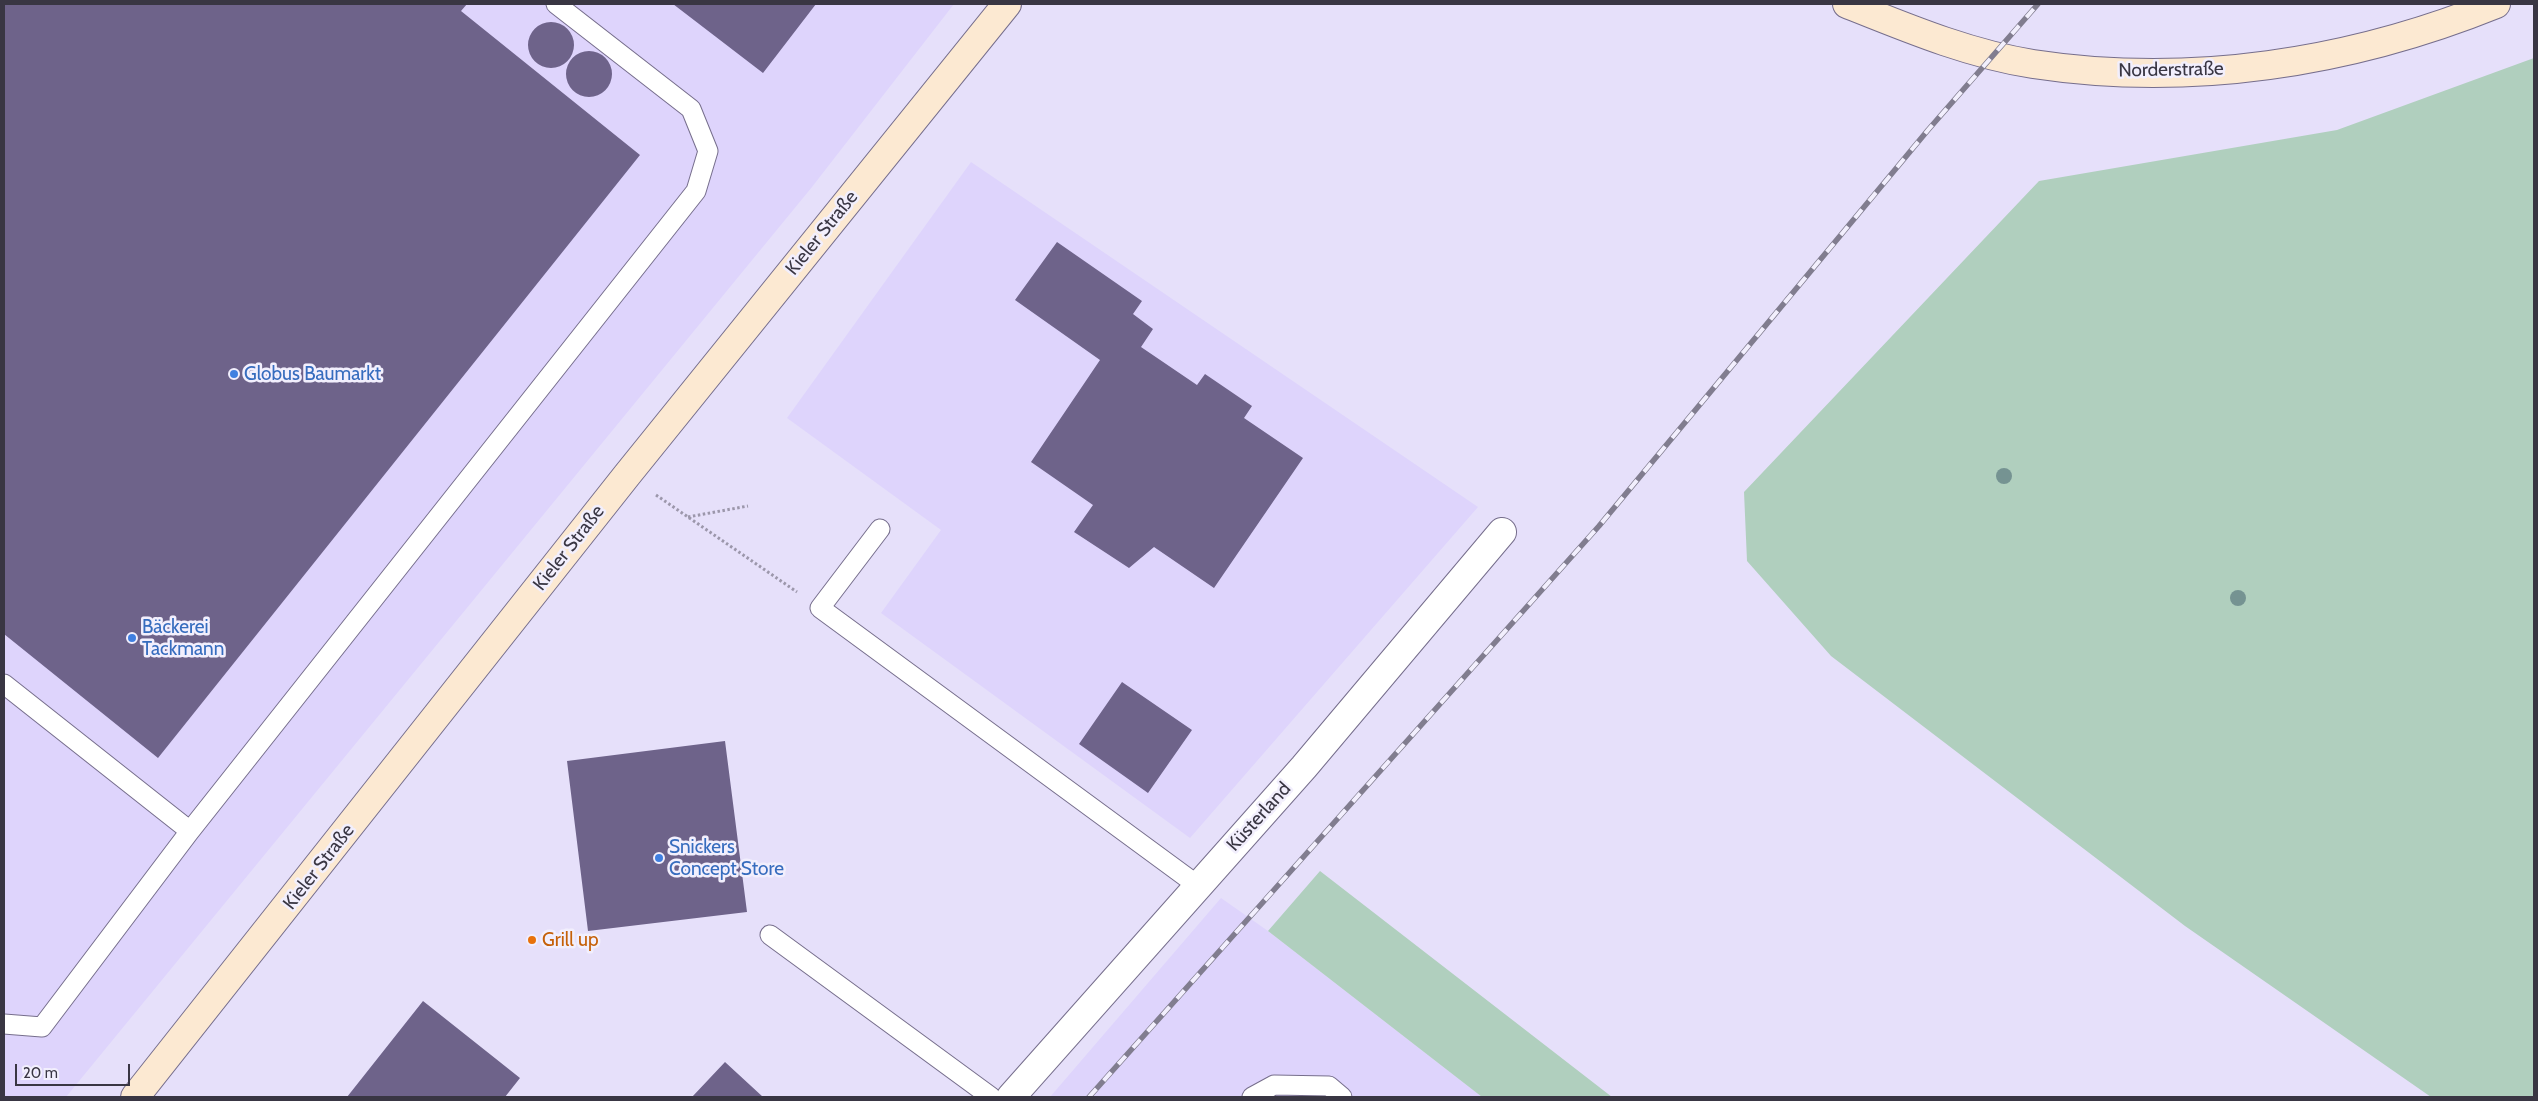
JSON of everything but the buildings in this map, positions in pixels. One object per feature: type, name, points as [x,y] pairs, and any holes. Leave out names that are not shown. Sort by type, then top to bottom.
[{"type":"main road","name":"Kieler Straße","points":[[135,1097],[627,474],[1008,4]]},
{"type":"main road","name":"Norderstraße","points":[[1847,4],[1959,46],[2032,64],[2096,70],[2157,72],[2261,68],[2314,58],[2414,34],[2496,4]]},
{"type":"street","name":"Küsterland","points":[[1011,1097],[1197,885],[1304,767],[1502,532]]},
{"type":"lane","points":[[4,1024],[42,1028],[190,831],[696,191],[708,151],[691,109],[556,4]]},
{"type":"lane","points":[[880,530],[820,608],[1197,885]]},
{"type":"lane","points":[[4,684],[190,831]]},
{"type":"lane","points":[[770,935],[991,1097]]},
{"type":"lane","points":[[1252,1097],[1274,1085],[1329,1086],[1342,1097]]},
{"type":"path","points":[[627,474],[820,608]]},
{"type":"path","points":[[688,517],[748,506]]},
{"type":"shaded area","points":[[4,4],[954,4],[812,187],[66,1097],[4,1096]]},
{"type":"shaded area","points":[[971,162],[1478,507],[1190,838],[881,613],[941,530],[787,418]]},
{"type":"shaded area","points":[[1221,898],[1268,931],[1482,1097],[1050,1097]]},
{"type":"green space","points":[[2534,58],[2534,1097],[2431,1097],[2185,926],[1831,656],[1747,561],[1744,492],[2039,181],[2337,130]]},
{"type":"green space","points":[[1320,871],[1612,1097],[1482,1097],[1268,931]]},
{"type":"railway","points":[[1089,1097],[1599,526],[1928,130],[2038,4]]},
{"type":"place","name":"Globus Baumarkt","points":[[234,374]]},
{"type":"place","name":"Bäckerei Tackmann","points":[[132,638]]},
{"type":"place","name":"Snickers Concept Store","points":[[659,858]]},
{"type":"place","name":"Grill up","points":[[532,940]]}]
